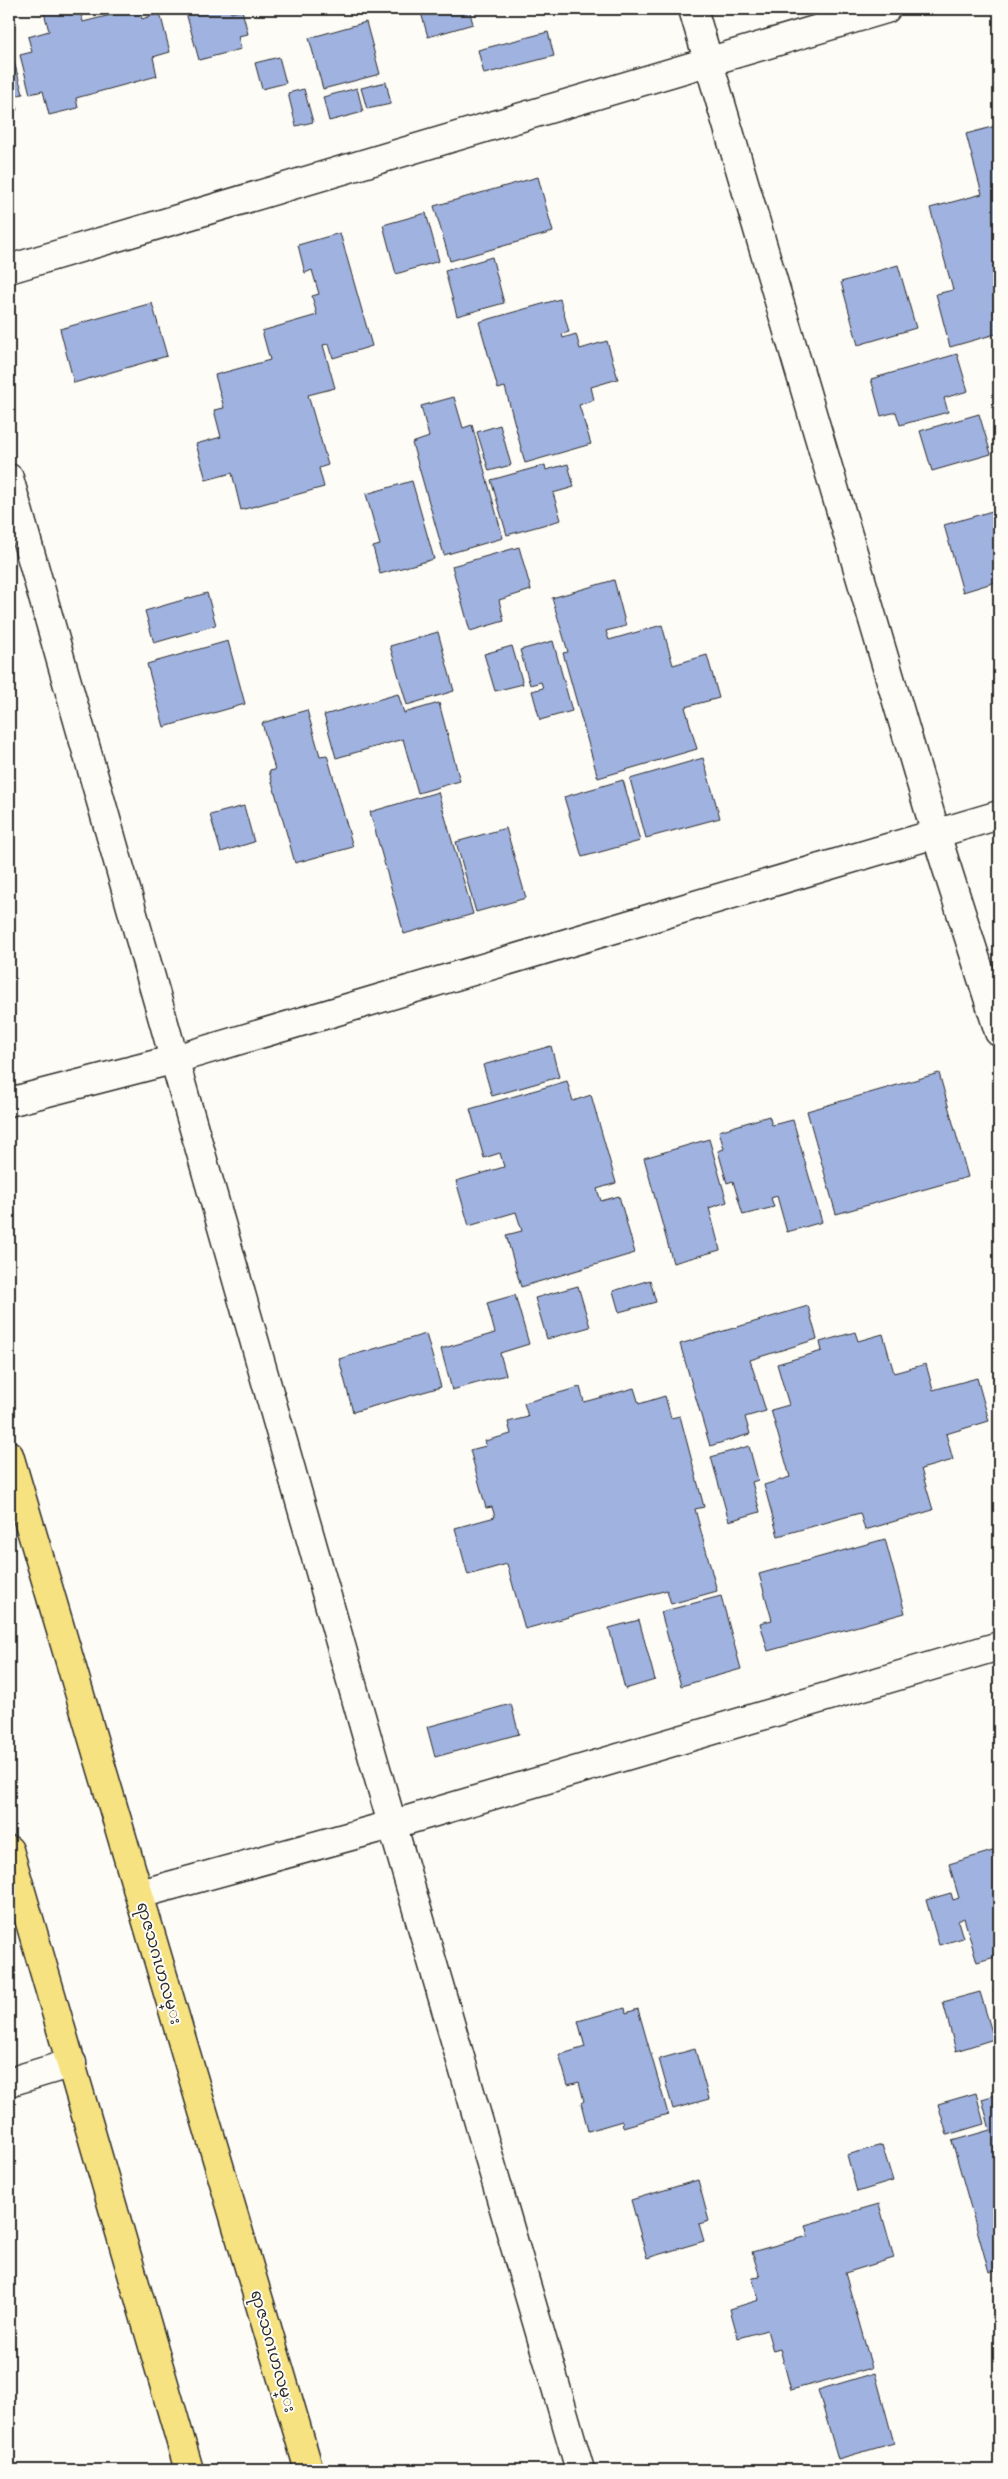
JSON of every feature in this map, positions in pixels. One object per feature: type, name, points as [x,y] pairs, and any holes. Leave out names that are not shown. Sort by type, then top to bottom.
[{"type":"main road","name":"ရာဇသဂၤဟလမ္း","points":[[9,1455],[309,2470]]},
{"type":"main road","points":[[9,1850],[189,2470]]},
{"type":"street","points":[[693,9],[936,834],[999,1032]]},
{"type":"street","points":[[9,269],[886,9]]},
{"type":"street","points":[[9,478],[172,1060],[391,1825],[580,2470]]},
{"type":"street","points":[[9,1102],[172,1060],[999,815]]},
{"type":"street","points":[[140,1894],[391,1825],[999,1646]]},
{"type":"street","points":[[9,2082],[72,2063]]},
{"type":"building","points":[[43,9],[80,9],[83,22],[134,9],[139,9],[142,19],[160,13],[170,52],[153,57],[157,76],[76,98],[78,108],[49,115],[43,91],[30,94],[20,55],[32,52],[28,37],[49,31]]},
{"type":"building","points":[[185,9],[230,9],[231,13],[242,10],[248,34],[238,36],[241,49],[199,60]]},
{"type":"building","points":[[420,9],[469,9],[473,24],[428,37]]},
{"type":"building","points":[[366,22],[380,74],[323,89],[309,38]]},
{"type":"building","points":[[548,32],[554,56],[484,74],[478,50]]},
{"type":"building","points":[[9,44],[23,94],[14,96],[17,110],[9,113]]},
{"type":"building","points":[[279,57],[286,83],[262,89],[255,63]]},
{"type":"building","points":[[386,82],[391,104],[367,109],[361,88]]},
{"type":"building","points":[[357,88],[363,112],[329,121],[323,97]]},
{"type":"building","points":[[304,89],[313,122],[296,126],[288,93]]},
{"type":"building","points":[[999,125],[999,333],[950,347],[936,294],[953,290],[930,208],[982,194],[966,134]]},
{"type":"building","points":[[538,177],[553,232],[450,261],[434,206]]},
{"type":"building","points":[[426,213],[439,261],[396,274],[383,225]]},
{"type":"building","points":[[340,233],[372,346],[333,358],[329,344],[323,345],[335,388],[308,395],[328,465],[319,468],[324,487],[241,510],[232,473],[206,480],[196,444],[221,437],[214,410],[224,408],[215,375],[270,360],[262,331],[317,315],[312,296],[319,294],[312,270],[305,273],[298,245]]},
{"type":"building","points":[[492,257],[504,303],[457,316],[445,271]]},
{"type":"building","points":[[898,265],[916,328],[858,345],[841,282]]},
{"type":"building","points":[[560,299],[569,332],[562,334],[563,338],[576,334],[580,349],[607,341],[618,379],[591,387],[594,400],[579,405],[591,444],[525,463],[505,387],[498,389],[479,322]]},
{"type":"building","points":[[152,303],[167,356],[74,383],[60,329]]},
{"type":"building","points":[[957,354],[968,391],[944,398],[948,412],[900,425],[896,412],[881,416],[871,379]]},
{"type":"building","points":[[454,397],[463,428],[472,425],[503,538],[444,555],[412,443],[429,437],[421,406]]},
{"type":"building","points":[[979,414],[991,454],[932,471],[920,431]]},
{"type":"building","points":[[500,425],[511,465],[489,471],[477,432]]},
{"type":"building","points":[[568,464],[574,487],[553,493],[561,520],[507,535],[491,480],[545,465],[546,470]]},
{"type":"building","points":[[412,481],[434,559],[380,574],[373,547],[380,545],[366,494]]},
{"type":"building","points":[[999,509],[999,581],[963,592],[944,525]]},
{"type":"building","points":[[519,547],[531,590],[499,600],[504,621],[470,631],[452,566]]},
{"type":"building","points":[[614,580],[626,626],[606,631],[609,640],[662,625],[673,665],[707,655],[719,698],[685,707],[697,749],[598,778],[563,653],[568,652],[552,598]]},
{"type":"building","points":[[207,593],[216,625],[154,643],[145,611]]},
{"type":"building","points":[[438,632],[454,691],[407,705],[390,646]]},
{"type":"building","points":[[228,641],[245,704],[164,727],[147,664]]},
{"type":"building","points":[[553,641],[572,711],[540,720],[532,691],[543,688],[541,682],[530,685],[520,650]]},
{"type":"building","points":[[512,646],[523,684],[495,691],[484,654]]},
{"type":"building","points":[[398,694],[404,713],[439,703],[460,781],[418,793],[403,739],[336,758],[324,715]]},
{"type":"building","points":[[307,710],[320,756],[327,755],[353,847],[295,863],[269,771],[275,770],[262,723]]},
{"type":"building","points":[[703,758],[720,818],[646,838],[630,779]]},
{"type":"building","points":[[623,780],[640,841],[582,857],[564,797]]},
{"type":"building","points":[[438,792],[473,914],[404,934],[370,812]]},
{"type":"building","points":[[244,806],[254,842],[221,852],[210,815]]},
{"type":"building","points":[[506,828],[526,898],[476,912],[456,842]]},
{"type":"building","points":[[551,1046],[559,1077],[492,1096],[483,1065]]},
{"type":"building","points":[[939,1073],[968,1177],[836,1214],[807,1111]]},
{"type":"building","points":[[567,1081],[573,1101],[591,1095],[616,1183],[597,1189],[601,1201],[619,1196],[635,1253],[521,1287],[506,1235],[522,1231],[516,1212],[469,1226],[456,1181],[504,1167],[500,1153],[484,1158],[470,1109]]},
{"type":"building","points":[[769,1116],[772,1125],[793,1120],[822,1222],[787,1232],[777,1196],[771,1198],[774,1207],[743,1215],[733,1181],[727,1183],[718,1151],[724,1149],[719,1131]]},
{"type":"building","points":[[709,1139],[727,1202],[709,1208],[720,1250],[673,1263],[644,1158]]},
{"type":"building","points":[[650,1280],[656,1302],[619,1312],[613,1291]]},
{"type":"building","points":[[578,1286],[590,1327],[547,1339],[535,1298]]},
{"type":"building","points":[[515,1295],[529,1344],[500,1353],[506,1375],[452,1390],[441,1349],[495,1333],[487,1303]]},
{"type":"building","points":[[808,1306],[817,1339],[750,1360],[766,1411],[745,1417],[750,1434],[710,1446],[680,1344]]},
{"type":"building","points":[[855,1332],[858,1341],[883,1334],[894,1373],[926,1364],[933,1390],[977,1378],[989,1421],[946,1434],[953,1460],[921,1469],[933,1510],[865,1530],[860,1513],[778,1536],[764,1485],[790,1477],[771,1410],[789,1405],[777,1364],[822,1351],[820,1342]]},
{"type":"building","points":[[426,1334],[441,1387],[353,1412],[339,1359]]},
{"type":"building","points":[[580,1387],[584,1402],[634,1388],[639,1404],[665,1396],[671,1418],[680,1416],[704,1507],[695,1509],[717,1591],[671,1604],[667,1590],[525,1629],[507,1564],[468,1575],[455,1528],[495,1517],[492,1507],[486,1508],[470,1450],[486,1446],[485,1441],[511,1434],[508,1422],[528,1417],[524,1403]]},
{"type":"building","points":[[749,1446],[758,1480],[752,1482],[760,1512],[729,1521],[711,1457]]},
{"type":"building","points":[[885,1539],[905,1613],[768,1651],[760,1623],[772,1620],[759,1574]]},
{"type":"building","points":[[721,1596],[741,1669],[681,1686],[661,1612]]},
{"type":"building","points":[[639,1620],[655,1680],[625,1689],[609,1628]]},
{"type":"building","points":[[511,1704],[519,1734],[435,1757],[427,1727]]},
{"type":"building","points":[[999,1849],[999,1956],[977,1962],[964,1918],[958,1921],[963,1938],[939,1945],[926,1900],[951,1893],[953,1900],[959,1898],[949,1864]]},
{"type":"building","points":[[999,1987],[999,2012],[993,1989]]},
{"type":"building","points":[[980,1992],[994,2039],[956,2051],[943,2002]]},
{"type":"building","points":[[625,2008],[626,2013],[638,2009],[668,2114],[623,2127],[622,2121],[588,2131],[581,2103],[584,2101],[579,2082],[568,2085],[559,2055],[585,2047],[578,2021]]},
{"type":"building","points":[[695,2049],[709,2099],[673,2109],[659,2059]]},
{"type":"building","points":[[976,2093],[984,2124],[947,2135],[938,2104]]},
{"type":"building","points":[[999,2094],[999,2269],[989,2272],[952,2141],[990,2130],[982,2099]]},
{"type":"building","points":[[882,2145],[893,2181],[857,2192],[847,2155]]},
{"type":"building","points":[[698,2180],[709,2221],[699,2224],[704,2241],[647,2258],[631,2200]]},
{"type":"building","points":[[879,2204],[894,2258],[845,2273],[872,2368],[791,2390],[780,2349],[773,2351],[767,2330],[738,2338],[730,2309],[759,2300],[752,2278],[760,2277],[752,2252],[808,2236],[805,2225]]},
{"type":"building","points":[[875,2373],[894,2443],[838,2459],[818,2390]]}]
